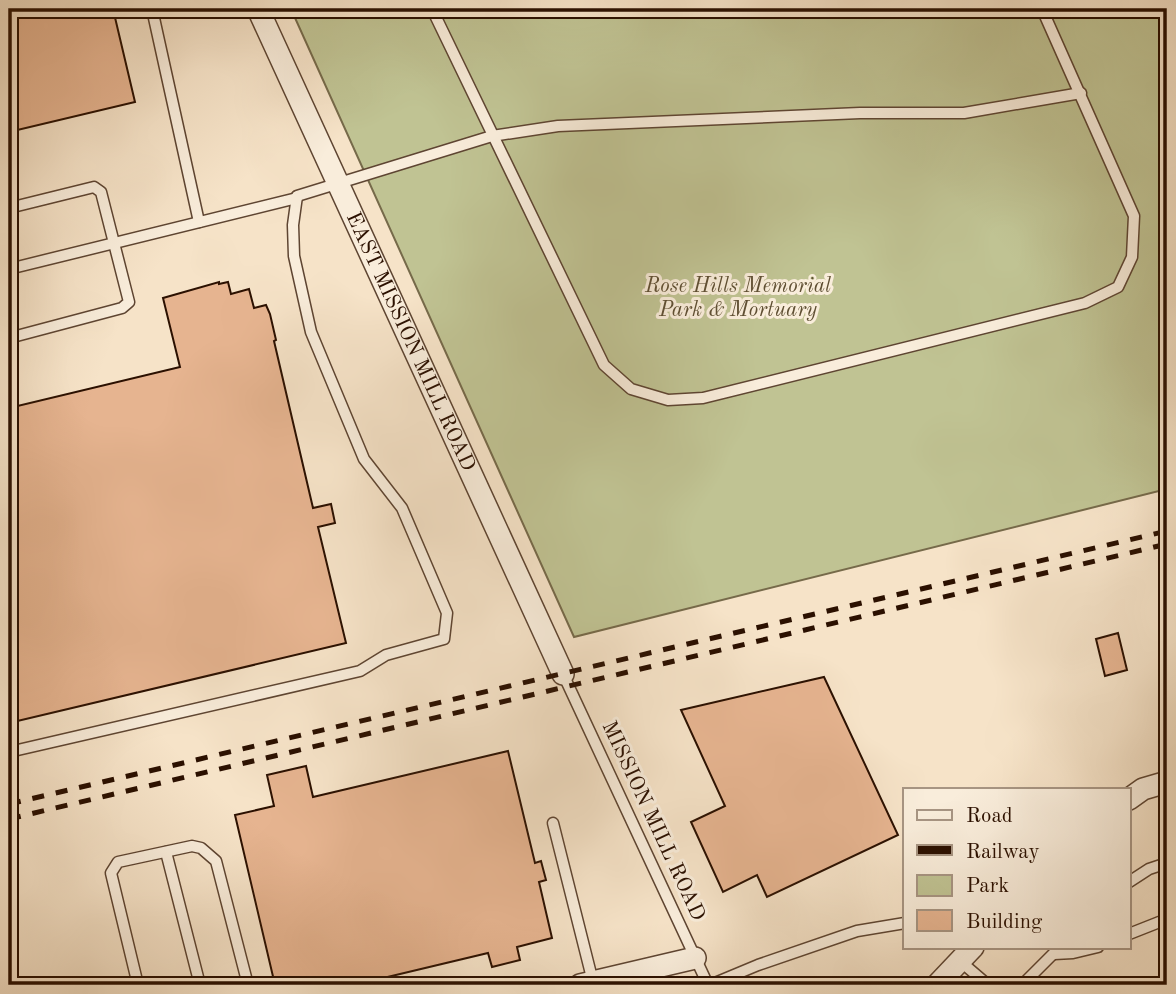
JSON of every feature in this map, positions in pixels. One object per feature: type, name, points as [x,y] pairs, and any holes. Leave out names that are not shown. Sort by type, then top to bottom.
[{"type":"street","name":"EAST MISSION MILL ROAD","points":[[258,9],[562,674]]},
{"type":"street","points":[[1130,798],[1143,789],[1167,782]]},
{"type":"street","points":[[937,985],[969,951]]},
{"type":"street","points":[[586,984],[695,958]]},
{"type":"lane","points":[[152,9],[199,222]]},
{"type":"lane","points":[[432,9],[604,365],[631,389],[668,400],[703,398],[1085,303],[1118,287],[1132,257],[1134,216],[1042,9]]},
{"type":"lane","points":[[9,269],[297,198],[492,136],[558,126],[860,113],[964,113],[1081,93]]},
{"type":"lane","points":[[9,208],[94,187],[101,192],[130,302],[122,308],[9,338]]},
{"type":"lane","points":[[9,752],[360,671],[386,655],[443,639],[447,613],[402,508],[364,459],[311,332],[294,256],[293,225],[297,198]]},
{"type":"lane","name":"MISSION MILL ROAD","points":[[562,674],[709,985]]},
{"type":"lane","points":[[553,823],[586,984]]},
{"type":"lane","points":[[138,985],[111,873],[118,862],[192,846],[201,848],[216,861],[247,983],[232,985]]},
{"type":"lane","points":[[166,852],[200,985]]},
{"type":"lane","points":[[1130,881],[1149,869],[1167,863]]},
{"type":"lane","points":[[1130,934],[1167,919]]},
{"type":"lane","points":[[709,985],[758,965],[857,932],[903,923]]},
{"type":"lane","points":[[1022,985],[1057,950],[1073,953],[1094,948]]},
{"type":"lane","points":[[969,951],[988,985]]},
{"type":"green space","name":"Rose Hills Memorial Park & Mortuary","points":[[291,9],[1167,9],[1167,489],[574,637]]},
{"type":"building","points":[[9,9],[113,9],[135,102],[9,132]]},
{"type":"building","points":[[219,282],[228,282],[231,294],[249,289],[254,308],[266,305],[270,314],[313,508],[331,504],[335,523],[318,527],[346,643],[9,723],[9,408],[180,367],[163,298]]},
{"type":"building","points":[[1118,633],[1127,670],[1105,676],[1096,639]]},
{"type":"building","points":[[824,677],[898,835],[767,897],[757,875],[723,892],[691,822],[725,806],[681,710]]},
{"type":"building","points":[[508,751],[535,863],[541,861],[546,880],[539,882],[552,938],[517,947],[520,960],[492,967],[488,953],[354,985],[275,985],[235,815],[274,806],[267,775],[306,766],[313,797]]},
{"type":"railway","points":[[9,804],[1167,531]]},
{"type":"railway","points":[[9,819],[1167,544]]}]
